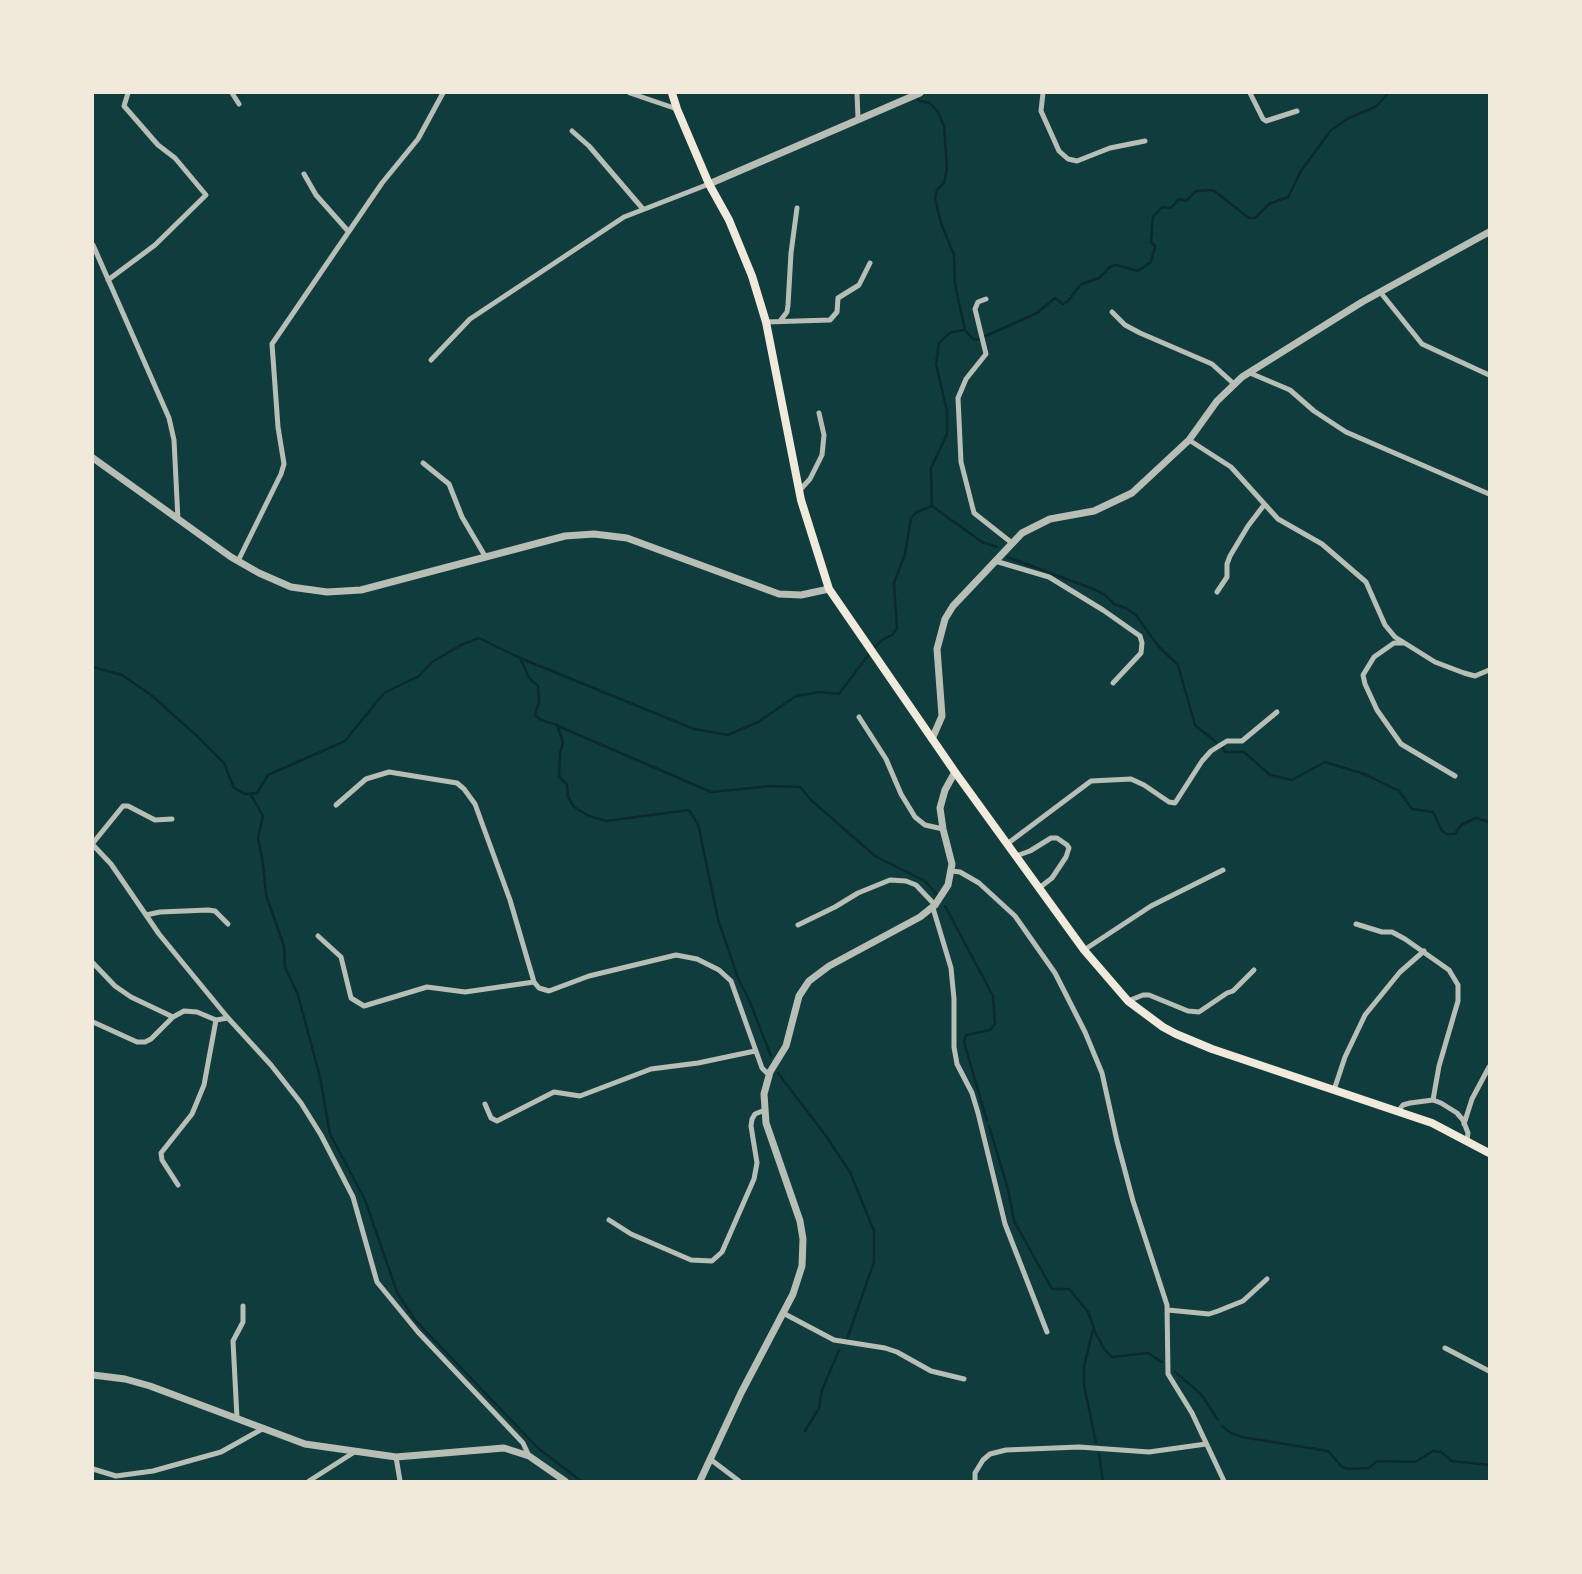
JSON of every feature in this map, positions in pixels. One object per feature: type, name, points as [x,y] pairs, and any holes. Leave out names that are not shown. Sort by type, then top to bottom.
[{"type":"main road","points":[[672,93],[709,184],[743,250],[766,323],[799,491],[829,589],[955,772],[1104,976],[1128,1001],[1163,1027],[1193,1042],[1399,1110],[1432,1123],[1489,1153]]},
{"type":"street","points":[[108,280],[155,245],[206,195],[175,158],[149,136],[124,106],[128,93]]},
{"type":"street","points":[[232,93],[239,104]]},
{"type":"street","points":[[238,561],[284,464],[278,427],[272,344],[382,183],[418,139],[443,93]]},
{"type":"street","points":[[630,93],[677,109]]},
{"type":"street","points":[[857,93],[858,118]]},
{"type":"street","points":[[430,360],[470,319],[624,217],[673,200],[920,93]]},
{"type":"street","points":[[1043,93],[1041,111],[1059,150],[1068,159],[1076,161],[1110,148],[1145,141]]},
{"type":"street","points":[[1250,93],[1266,121],[1297,111]]},
{"type":"street","points":[[572,131],[589,146],[643,209]]},
{"type":"street","points":[[304,174],[316,195],[348,232]]},
{"type":"street","points":[[780,321],[788,306],[797,208]]},
{"type":"street","points":[[932,739],[942,716],[937,658],[940,631],[953,606],[1012,543],[1033,526],[1050,519],[1094,511],[1132,494],[1189,440],[1217,401],[1234,384],[1338,316],[1489,232]]},
{"type":"street","points":[[93,246],[169,418],[174,440],[178,520]]},
{"type":"street","points":[[766,323],[820,322],[832,318],[837,312],[838,298],[859,285],[870,263]]},
{"type":"street","points":[[1381,293],[1422,344],[1489,375]]},
{"type":"street","points":[[986,299],[978,302],[975,309],[985,345],[985,357],[966,379],[958,398],[961,462],[974,513],[1012,543]]},
{"type":"street","points":[[1112,312],[1125,325],[1140,333],[1212,364],[1234,384]]},
{"type":"street","points":[[1250,373],[1290,390],[1346,432],[1489,494]]},
{"type":"street","points":[[799,491],[810,479],[822,455],[824,435],[819,413]]},
{"type":"street","points":[[1189,440],[1231,467],[1264,505],[1287,526],[1322,544],[1366,582],[1388,630],[1403,643],[1434,662],[1464,673],[1475,676],[1489,670]]},
{"type":"street","points":[[93,458],[238,561],[291,587],[327,592],[362,590],[565,536],[594,534],[627,538],[779,594],[801,595],[829,589]]},
{"type":"street","points":[[93,470],[101,463]]},
{"type":"street","points":[[423,463],[449,484],[459,510],[485,556]]},
{"type":"street","points":[[1217,592],[1227,577],[1230,556],[1264,505]]},
{"type":"street","points":[[995,561],[1049,577],[1104,610],[1140,636],[1141,653],[1113,683]]},
{"type":"street","points":[[1403,643],[1383,649],[1374,657],[1363,675],[1365,684],[1377,710],[1401,744],[1455,776]]},
{"type":"street","points":[[1007,844],[1091,781],[1131,779],[1169,803],[1175,803],[1211,751],[1227,741],[1242,741],[1277,712]]},
{"type":"street","points":[[859,717],[886,759],[915,817],[925,825],[943,829]]},
{"type":"street","points":[[335,805],[366,779],[389,772],[457,783],[475,804],[510,900],[534,982],[539,988],[549,991],[604,972],[676,955],[688,956],[719,970],[731,981],[755,1051],[762,1068],[769,1075]]},
{"type":"street","points":[[700,1481],[800,1274],[803,1239],[800,1221],[766,1123],[764,1094],[769,1075],[786,1046],[799,996],[809,981],[829,965],[934,907],[948,885],[952,872],[943,829],[941,801],[955,772]]},
{"type":"street","points":[[172,819],[155,820],[123,806],[93,844],[228,1018],[271,1065],[321,1135],[353,1197],[377,1282],[418,1332],[523,1443],[529,1456]]},
{"type":"street","points":[[1016,856],[1052,838],[1068,845],[1066,857],[1052,878],[1039,888]]},
{"type":"street","points":[[1084,950],[1151,906],[1223,870]]},
{"type":"street","points":[[952,872],[960,872],[979,883],[1015,916],[1055,973],[1073,1007],[1102,1073],[1130,1191],[1168,1310],[1168,1374],[1192,1413],[1224,1481]]},
{"type":"street","points":[[798,925],[858,892],[890,880],[916,885],[934,907],[951,968],[957,1063],[972,1093],[978,1113],[1005,1224],[1047,1332]]},
{"type":"street","points":[[146,915],[208,909],[215,911],[228,925]]},
{"type":"street","points":[[1356,924],[1382,932],[1392,932],[1424,951],[1455,977],[1460,993],[1439,1066],[1433,1100]]},
{"type":"street","points":[[318,936],[341,957],[351,998],[364,1006],[427,987],[465,992],[534,982]]},
{"type":"street","points":[[1334,1090],[1345,1057],[1365,1014],[1400,972],[1424,951]]},
{"type":"street","points":[[93,963],[115,986],[131,997],[173,1017]]},
{"type":"street","points":[[1128,1001],[1149,995],[1188,1011],[1199,1012],[1233,991],[1254,970]]},
{"type":"street","points":[[93,1022],[137,1042],[145,1042],[163,1030],[173,1017],[184,1011],[206,1015],[216,1020],[228,1018]]},
{"type":"street","points":[[178,1185],[162,1160],[161,1153],[192,1114],[204,1085],[216,1020]]},
{"type":"street","points":[[485,1104],[491,1118],[497,1121],[554,1092],[580,1096],[651,1069],[698,1063],[755,1051]]},
{"type":"street","points":[[1464,1124],[1472,1099],[1489,1067]]},
{"type":"street","points":[[1399,1110],[1410,1103],[1433,1100],[1449,1106],[1457,1112],[1464,1124],[1468,1133],[1467,1140]]},
{"type":"street","points":[[609,1220],[631,1234],[691,1260],[712,1261],[722,1252],[754,1179],[757,1163],[752,1119],[755,1114],[765,1110]]},
{"type":"street","points":[[1168,1310],[1196,1313],[1218,1311],[1247,1298],[1267,1279]]},
{"type":"street","points":[[237,1418],[233,1341],[243,1322],[243,1306]]},
{"type":"street","points":[[783,1313],[834,1340],[885,1348],[931,1371],[964,1379]]},
{"type":"street","points":[[1445,1348],[1489,1371]]},
{"type":"street","points":[[93,1375],[138,1382],[305,1444],[397,1457],[496,1447],[519,1451],[565,1481]]},
{"type":"street","points":[[93,1469],[116,1476],[153,1471],[221,1452],[264,1428]]},
{"type":"street","points":[[975,1481],[975,1473],[983,1460],[990,1454],[1006,1450],[1079,1447],[1149,1452],[1206,1444]]},
{"type":"street","points":[[309,1481],[357,1450]]},
{"type":"street","points":[[397,1457],[400,1481]]},
{"type":"street","points":[[710,1459],[739,1481]]},
{"type":"waterway","points":[[916,95],[919,101],[930,103],[938,112],[944,126],[947,169],[944,183],[937,190],[935,199],[954,255],[955,284],[965,330],[977,340],[1037,313],[1055,298],[1063,304],[1080,285],[1099,278],[1110,267],[1116,265],[1138,271],[1151,262],[1155,246],[1151,242],[1153,217],[1162,207],[1171,208],[1179,199],[1186,201],[1196,191],[1213,190],[1249,218],[1255,218],[1269,204],[1288,197],[1301,171],[1331,130],[1349,118],[1377,106],[1388,93]]},
{"type":"waterway","points":[[873,649],[897,629],[894,583],[905,554],[911,518],[917,512],[932,506],[931,468],[947,434],[947,411],[936,364],[939,343],[951,332],[965,330]]},
{"type":"waterway","points":[[932,506],[982,542],[997,547]]},
{"type":"waterway","points":[[1007,557],[1096,590],[1114,604],[1136,615],[1158,646],[1178,665],[1195,725],[1216,742]]},
{"type":"waterway","points":[[93,667],[122,675],[151,695],[224,763],[234,788],[245,794],[257,793],[268,775],[345,741],[384,693],[419,676],[432,662],[461,645],[479,638],[520,658],[529,678],[538,686],[539,702],[535,715],[557,725],[563,742],[559,777],[567,784],[568,797],[574,807],[589,816],[606,821],[689,810],[698,824],[718,919],[738,978],[771,1056]]},
{"type":"waterway","points":[[520,658],[694,729],[728,735],[758,722],[796,696],[820,692],[839,694],[869,654]]},
{"type":"waterway","points":[[558,726],[711,792],[772,786],[800,787],[811,800],[875,856],[925,881],[938,896]]},
{"type":"waterway","points":[[1223,748],[1225,752],[1244,752],[1270,775],[1292,780],[1325,762],[1364,774],[1399,791],[1412,809],[1433,812],[1442,831],[1447,834],[1455,834],[1461,825],[1476,818],[1489,822]]},
{"type":"waterway","points":[[251,795],[263,816],[258,838],[266,895],[284,946],[285,967],[298,995],[320,1077],[330,1134],[365,1200],[397,1292],[415,1320],[539,1449],[581,1481]]},
{"type":"waterway","points":[[945,906],[993,996],[995,1024],[990,1030],[966,1035],[964,1042],[987,1121]]},
{"type":"waterway","points":[[778,1073],[850,1172],[874,1231],[874,1262],[847,1339]]},
{"type":"waterway","points":[[989,1126],[1008,1189],[1014,1221],[1052,1289],[1069,1289],[1088,1312],[1096,1334],[1112,1357],[1148,1353],[1162,1362]]},
{"type":"waterway","points":[[1093,1329],[1084,1367],[1084,1385],[1096,1443]]},
{"type":"waterway","points":[[805,1431],[819,1408],[822,1390],[839,1350]]},
{"type":"waterway","points":[[1175,1372],[1201,1394],[1218,1420]]},
{"type":"waterway","points":[[1222,1426],[1242,1437],[1328,1451],[1342,1467],[1348,1469],[1369,1468],[1377,1461],[1415,1462],[1433,1451],[1441,1452],[1452,1461],[1489,1465]]},
{"type":"waterway","points":[[1099,1454],[1103,1481]]}]
